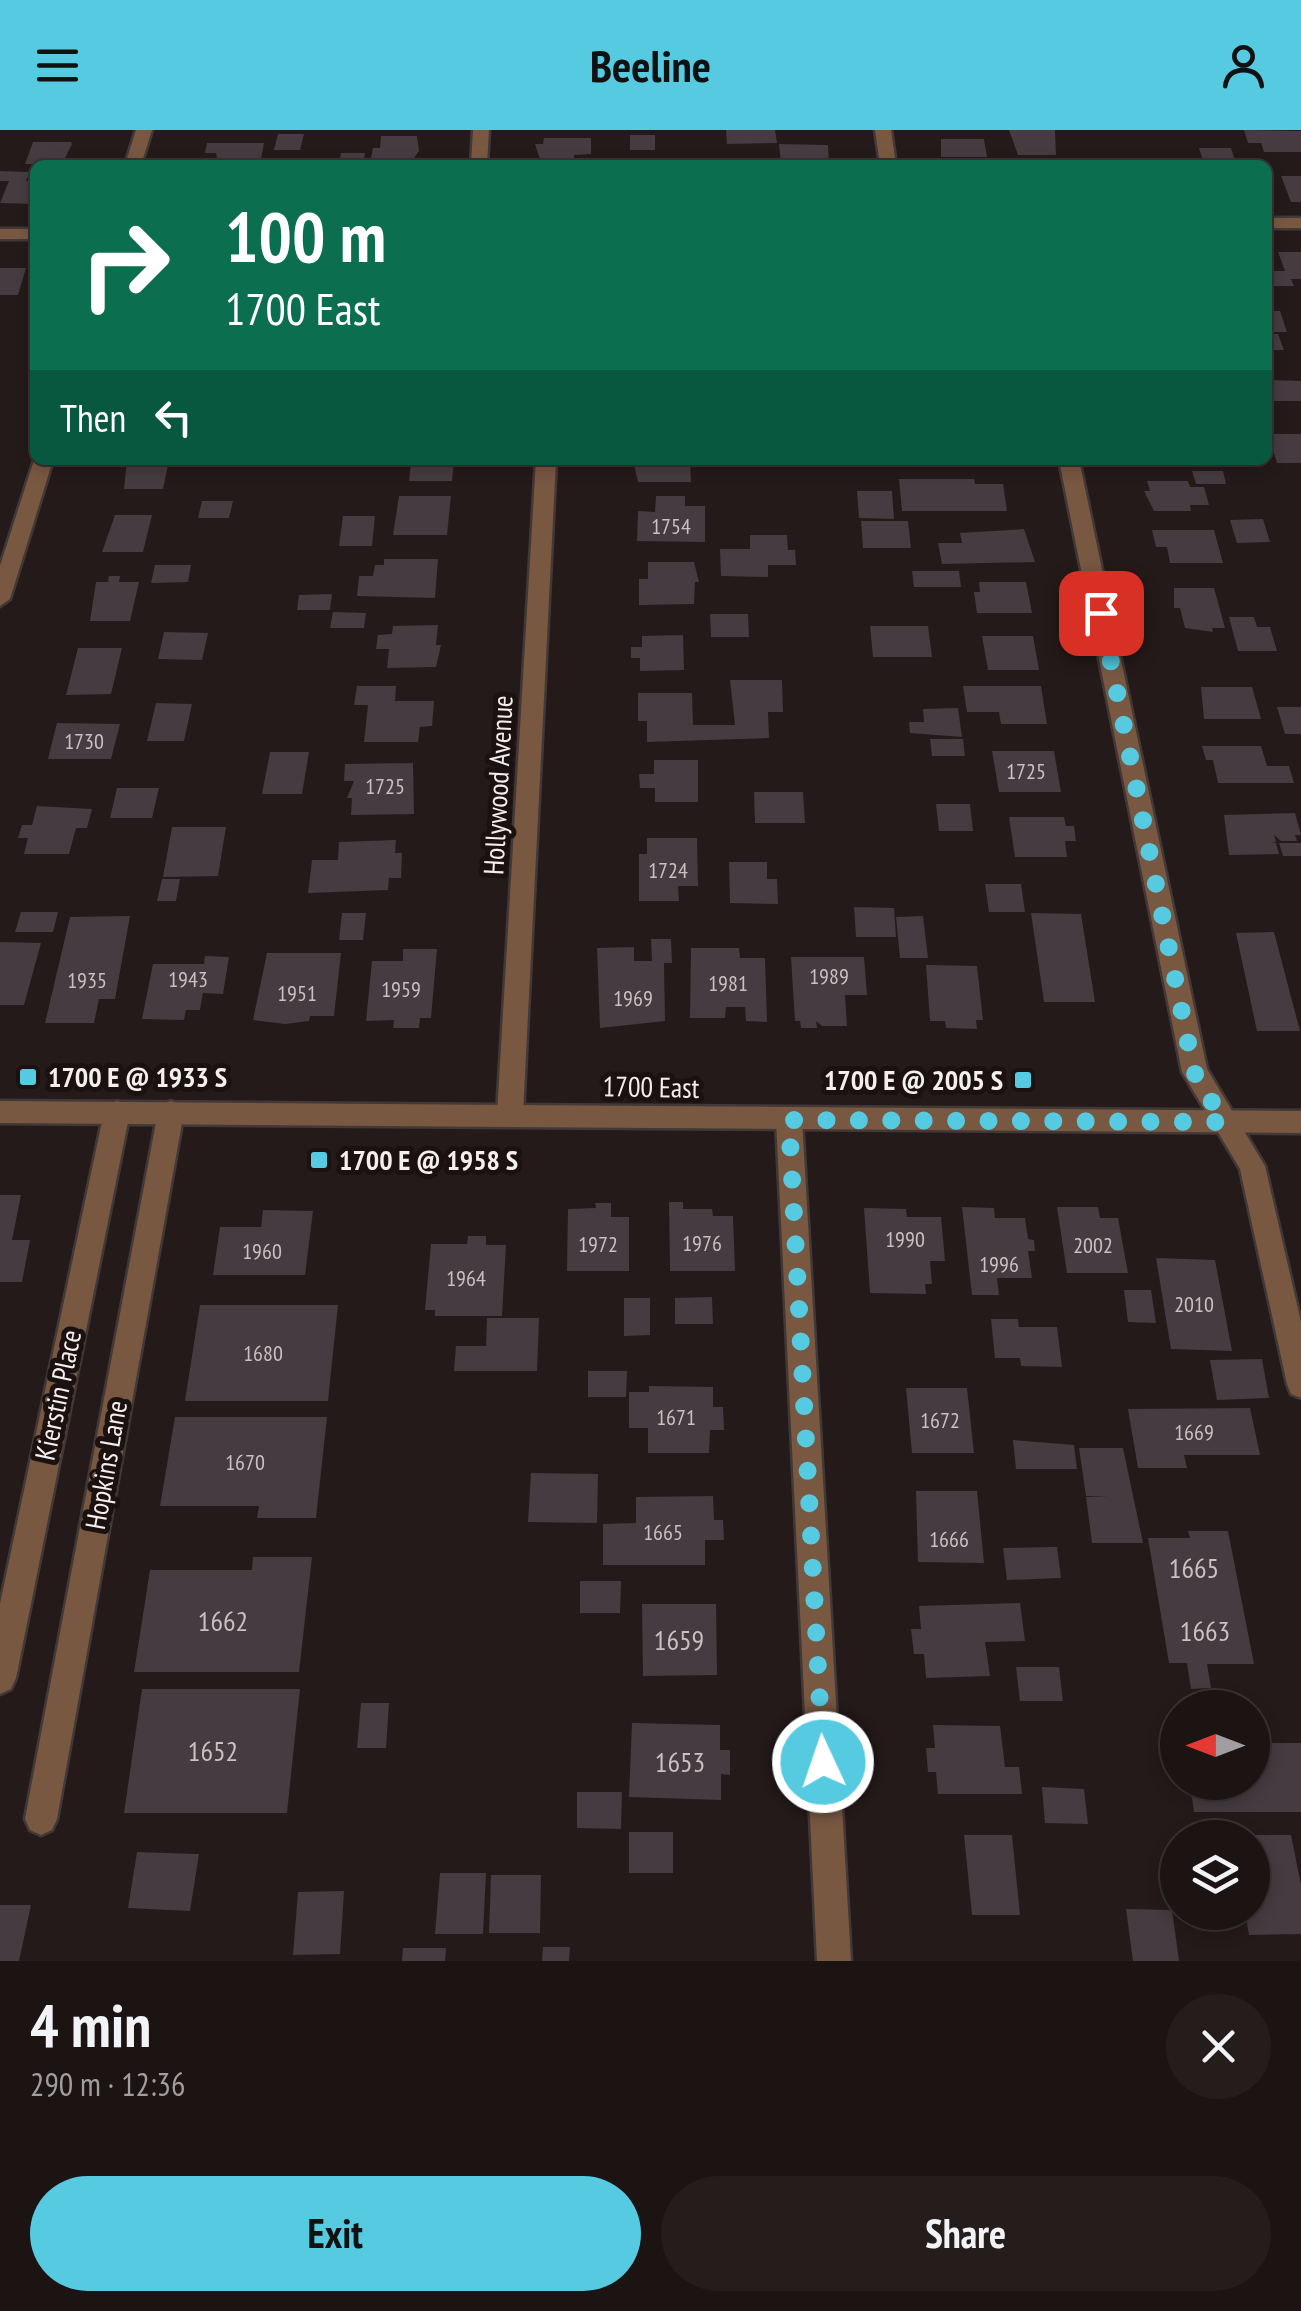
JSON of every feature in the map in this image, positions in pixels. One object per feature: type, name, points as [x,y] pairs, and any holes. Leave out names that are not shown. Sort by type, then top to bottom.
[{"type":"street","points":[[135,160],[144,130]]},
{"type":"street","points":[[479,160],[481,130]]},
{"type":"street","points":[[883,130],[887,160]]},
{"type":"street","points":[[1272,223],[1301,223]]},
{"type":"street","points":[[0,234],[30,234]]},
{"type":"street","points":[[0,599],[41,465]]},
{"type":"street","name":"Hollywood Avenue","points":[[510,1114],[546,465]]},
{"type":"street","points":[[1070,465],[1194,1072],[1252,1166],[1301,1384]]},
{"type":"street","name":"1700 East","points":[[0,1112],[1301,1122]]},
{"type":"street","name":"Kierstin Place","points":[[0,1678],[117,1112]]},
{"type":"street","name":"Hopkins Lane","points":[[41,1819],[170,1112]]},
{"type":"street","points":[[789,1120],[834,1961]]},
{"type":"building","points":[[726,130],[775,130],[777,143],[727,144]]},
{"type":"building","points":[[1009,130],[1055,130],[1056,155],[1018,155]]},
{"type":"building","points":[[1244,130],[1301,131],[1301,152],[1264,152],[1261,143],[1248,143]]},
{"type":"building","points":[[278,134],[304,134],[300,150],[274,150]]},
{"type":"building","points":[[630,135],[655,135],[655,150],[630,150]]},
{"type":"building","points":[[381,136],[417,136],[419,151],[414,158],[371,158],[373,148],[380,148]]},
{"type":"building","points":[[544,138],[591,138],[591,154],[574,155],[574,160],[540,160],[535,144],[543,144]]},
{"type":"building","points":[[941,139],[984,139],[987,157],[941,157]]},
{"type":"building","points":[[33,142],[72,144],[64,160],[30,160],[30,164],[25,164]]},
{"type":"building","points":[[207,143],[264,143],[261,160],[217,160],[216,153],[205,153]]},
{"type":"building","points":[[779,144],[828,145],[829,160],[781,160]]},
{"type":"building","points":[[1199,148],[1231,148],[1235,160],[1203,160]]},
{"type":"building","points":[[341,153],[365,153],[364,160],[340,160]]},
{"type":"building","points":[[0,171],[30,172],[26,181],[30,181],[30,204],[0,203],[9,181],[0,181]]},
{"type":"building","points":[[1281,176],[1301,176],[1301,202],[1291,202]]},
{"type":"building","points":[[1278,252],[1301,252],[1301,279],[1291,279],[1294,286],[1272,286],[1272,271],[1285,271]]},
{"type":"building","points":[[0,268],[26,268],[18,295],[0,295]]},
{"type":"building","points":[[1272,311],[1280,311],[1287,332],[1272,332]]},
{"type":"building","points":[[1272,334],[1278,334],[1284,350],[1272,350]]},
{"type":"building","points":[[1272,380],[1301,381],[1301,401],[1274,401]]},
{"type":"building","points":[[1272,434],[1301,434],[1301,463],[1277,463]]},
{"type":"building","points":[[126,465],[168,465],[163,489],[124,489]]},
{"type":"building","points":[[411,465],[454,465],[452,481],[409,481]]},
{"type":"building","points":[[634,465],[690,465],[691,482],[638,482]]},
{"type":"building","points":[[1192,471],[1223,471],[1226,484],[1196,484]]},
{"type":"building","points":[[899,479],[974,479],[975,484],[1003,484],[1007,511],[902,511]]},
{"type":"building","points":[[1147,481],[1188,481],[1190,487],[1204,487],[1209,505],[1190,505],[1191,511],[1154,511],[1144,491],[1150,491]]},
{"type":"building","points":[[857,491],[892,491],[894,519],[859,518]]},
{"type":"building","points":[[399,496],[451,496],[447,535],[393,535]]},
{"type":"building","points":[[656,496],[685,496],[685,506],[705,506],[705,542],[637,541],[638,511],[655,512]]},
{"type":"building","points":[[202,501],[233,501],[229,518],[198,518]]},
{"type":"building","points":[[115,515],[152,515],[143,552],[102,552]]},
{"type":"building","points":[[343,516],[375,516],[372,546],[339,546]]},
{"type":"building","points":[[1263,519],[1270,542],[1237,543],[1230,520]]},
{"type":"building","points":[[861,521],[908,521],[911,548],[863,548]]},
{"type":"building","points":[[1024,529],[1035,562],[942,564],[938,543],[962,543],[960,533]]},
{"type":"building","points":[[1152,530],[1214,530],[1223,563],[1170,563],[1167,547],[1156,547]]},
{"type":"building","points":[[750,535],[787,535],[788,550],[795,550],[796,565],[768,565],[768,577],[721,576],[720,549],[750,549]]},
{"type":"building","points":[[384,559],[438,559],[435,598],[357,596],[359,576],[373,576],[375,565],[384,565]]},
{"type":"building","points":[[648,562],[694,562],[699,582],[695,582],[694,604],[639,605],[639,579],[648,579]]},
{"type":"building","points":[[155,565],[191,565],[188,582],[151,583]]},
{"type":"building","points":[[912,571],[959,571],[961,587],[914,587]]},
{"type":"building","points":[[109,576],[120,576],[119,582],[139,582],[130,621],[90,621],[96,582],[108,582]]},
{"type":"building","points":[[979,582],[1026,582],[1032,613],[977,613],[974,592],[980,592]]},
{"type":"building","points":[[1174,588],[1214,588],[1225,628],[1212,628],[1213,632],[1185,628],[1180,608],[1174,608]]},
{"type":"building","points":[[332,594],[330,610],[297,610],[299,595]]},
{"type":"building","points":[[333,612],[366,613],[364,628],[330,628]]},
{"type":"building","points":[[710,614],[748,614],[749,637],[711,637]]},
{"type":"building","points":[[1229,617],[1254,617],[1257,627],[1270,627],[1277,651],[1238,651]]},
{"type":"building","points":[[438,625],[436,645],[441,645],[436,667],[387,668],[389,649],[376,649],[378,635],[392,634],[393,626]]},
{"type":"building","points":[[870,626],[928,626],[932,657],[873,657]]},
{"type":"building","points":[[164,632],[208,633],[202,660],[158,659]]},
{"type":"building","points":[[683,635],[684,670],[640,671],[640,658],[631,658],[631,647],[642,647],[642,636]]},
{"type":"building","points":[[982,636],[1033,636],[1039,670],[988,670]]},
{"type":"building","points":[[78,648],[122,648],[111,694],[66,695]]},
{"type":"building","points":[[730,680],[782,680],[783,712],[768,712],[769,738],[647,742],[647,721],[638,721],[638,693],[692,693],[693,725],[735,725]]},
{"type":"building","points":[[357,686],[396,686],[395,701],[434,701],[432,726],[420,727],[418,742],[364,742],[368,705],[354,705]]},
{"type":"building","points":[[963,686],[1041,686],[1047,724],[1001,724],[999,712],[967,712]]},
{"type":"building","points":[[1201,687],[1252,687],[1261,719],[1204,719]]},
{"type":"building","points":[[156,703],[192,704],[184,741],[147,741]]},
{"type":"building","points":[[1277,707],[1301,707],[1301,734],[1285,734]]},
{"type":"building","points":[[958,708],[962,737],[910,733],[909,722],[924,722],[923,709]]},
{"type":"building","points":[[57,723],[120,724],[111,759],[48,759]]},
{"type":"building","points":[[930,739],[963,739],[965,756],[932,756]]},
{"type":"building","points":[[1202,746],[1261,746],[1267,766],[1289,766],[1294,783],[1218,783],[1213,760],[1206,760]]},
{"type":"building","points":[[992,751],[1054,751],[1061,792],[999,792]]},
{"type":"building","points":[[270,752],[309,752],[302,794],[262,794]]},
{"type":"building","points":[[654,760],[698,760],[698,802],[655,802],[655,788],[640,788],[639,774],[654,774]]},
{"type":"building","points":[[413,763],[414,814],[351,815],[352,798],[347,798],[354,781],[344,781],[345,764]]},
{"type":"building","points":[[117,788],[159,788],[152,818],[110,818]]},
{"type":"building","points":[[754,792],[803,792],[805,823],[755,823]]},
{"type":"building","points":[[936,804],[970,804],[973,831],[939,831]]},
{"type":"building","points":[[37,806],[92,809],[87,828],[76,828],[69,854],[24,854],[28,838],[18,838],[22,825],[32,825]]},
{"type":"building","points":[[1295,813],[1301,835],[1295,835],[1297,841],[1281,841],[1274,835],[1276,842],[1271,843],[1276,843],[1279,854],[1229,855],[1224,815]]},
{"type":"building","points":[[1009,817],[1064,817],[1066,826],[1074,826],[1076,841],[1065,841],[1067,857],[1015,857]]},
{"type":"building","points":[[172,827],[226,827],[218,876],[163,877]]},
{"type":"building","points":[[647,838],[697,838],[698,886],[678,886],[679,901],[639,901],[639,854],[647,854]]},
{"type":"building","points":[[396,840],[395,853],[402,853],[401,878],[389,878],[388,890],[308,893],[312,860],[338,860],[339,842]]},
{"type":"building","points":[[1279,843],[1301,843],[1301,856],[1283,856]]},
{"type":"building","points":[[729,862],[767,862],[767,879],[777,879],[778,904],[730,903]]},
{"type":"building","points":[[162,879],[180,879],[176,901],[157,901]]},
{"type":"building","points":[[985,884],[1021,884],[1025,912],[989,912]]},
{"type":"building","points":[[854,907],[894,908],[896,937],[856,937]]},
{"type":"building","points":[[21,912],[58,912],[53,932],[15,932]]},
{"type":"building","points":[[342,913],[366,913],[363,940],[339,940]]},
{"type":"building","points":[[1031,913],[1081,914],[1095,1002],[1044,1002]]},
{"type":"building","points":[[130,916],[115,999],[99,999],[94,1023],[45,1023],[70,917]]},
{"type":"building","points":[[923,916],[928,958],[900,958],[896,917]]},
{"type":"building","points":[[1274,932],[1300,1031],[1257,1031],[1236,933]]},
{"type":"building","points":[[651,939],[671,939],[672,963],[664,963],[665,1021],[600,1028],[597,948],[634,947],[634,961],[652,961]]},
{"type":"building","points":[[0,942],[41,943],[24,1005],[0,1005]]},
{"type":"building","points":[[691,948],[739,948],[740,958],[765,958],[767,1022],[746,1021],[745,1007],[726,1007],[725,1018],[690,1018]]},
{"type":"building","points":[[403,949],[437,949],[431,1018],[420,1018],[419,1028],[393,1028],[394,1020],[366,1021],[372,961],[403,961]]},
{"type":"building","points":[[267,953],[341,953],[334,1016],[310,1016],[309,1021],[285,1024],[253,1020]]},
{"type":"building","points":[[205,956],[229,957],[223,994],[203,993],[200,1010],[186,1010],[184,1020],[142,1019],[153,964],[204,964]]},
{"type":"building","points":[[791,957],[864,957],[867,995],[845,995],[847,1026],[822,1026],[816,1021],[817,1028],[801,1028],[800,1021],[795,1021]]},
{"type":"building","points":[[926,965],[977,966],[983,1020],[976,1020],[977,1029],[946,1028],[945,1021],[930,1021]]},
{"type":"building","points":[[0,1195],[21,1195],[12,1240],[30,1240],[22,1282],[0,1282]]},
{"type":"building","points":[[669,1202],[683,1202],[683,1209],[712,1209],[713,1216],[733,1216],[735,1271],[670,1271]]},
{"type":"building","points":[[595,1203],[611,1203],[611,1217],[629,1217],[629,1271],[567,1271],[568,1209],[596,1208]]},
{"type":"building","points":[[962,1207],[994,1208],[995,1218],[1025,1218],[1028,1239],[1034,1240],[1035,1251],[1028,1251],[1032,1278],[997,1278],[999,1295],[972,1295]]},
{"type":"building","points":[[1057,1207],[1098,1207],[1100,1218],[1118,1218],[1128,1273],[1067,1273]]},
{"type":"building","points":[[864,1208],[906,1209],[907,1217],[941,1217],[945,1261],[930,1261],[932,1284],[925,1284],[926,1294],[870,1293]]},
{"type":"building","points":[[263,1210],[313,1211],[305,1275],[213,1275],[220,1227],[261,1227]]},
{"type":"building","points":[[468,1236],[486,1236],[486,1245],[506,1245],[502,1316],[435,1316],[435,1310],[425,1310],[431,1244],[467,1244]]},
{"type":"building","points":[[1156,1258],[1215,1260],[1232,1351],[1171,1349]]},
{"type":"building","points":[[1124,1290],[1151,1290],[1156,1323],[1128,1322]]},
{"type":"building","points":[[712,1297],[713,1324],[675,1324],[675,1298]]},
{"type":"building","points":[[624,1298],[650,1298],[650,1335],[624,1336]]},
{"type":"building","points":[[200,1305],[338,1305],[328,1401],[185,1401]]},
{"type":"building","points":[[487,1318],[539,1318],[537,1371],[454,1371],[456,1346],[486,1346]]},
{"type":"building","points":[[991,1319],[1018,1319],[1019,1327],[1057,1327],[1062,1367],[1021,1366],[1020,1358],[995,1358]]},
{"type":"building","points":[[1262,1359],[1269,1398],[1217,1400],[1210,1360]]},
{"type":"building","points":[[588,1371],[627,1371],[626,1397],[588,1397]]},
{"type":"building","points":[[649,1386],[713,1387],[713,1407],[723,1407],[724,1430],[710,1430],[709,1453],[648,1453],[648,1428],[629,1428],[629,1392],[649,1392]]},
{"type":"building","points":[[906,1388],[967,1388],[974,1453],[912,1453]]},
{"type":"building","points":[[1250,1408],[1260,1455],[1184,1455],[1187,1468],[1138,1468],[1128,1409]]},
{"type":"building","points":[[175,1417],[327,1417],[316,1518],[257,1518],[259,1506],[160,1506]]},
{"type":"building","points":[[1013,1440],[1074,1445],[1077,1469],[1016,1469]]},
{"type":"building","points":[[1079,1448],[1123,1448],[1143,1543],[1092,1543],[1086,1497],[1108,1496],[1086,1496]]},
{"type":"building","points":[[531,1473],[598,1474],[597,1523],[528,1522]]},
{"type":"building","points":[[916,1491],[977,1491],[984,1563],[918,1562]]},
{"type":"building","points":[[713,1496],[714,1520],[723,1520],[724,1540],[705,1540],[705,1565],[603,1565],[603,1524],[636,1523],[636,1497]]},
{"type":"building","points":[[1188,1531],[1228,1531],[1254,1664],[1207,1664],[1211,1688],[1191,1689],[1187,1663],[1169,1663],[1148,1538],[1190,1538]]},
{"type":"building","points":[[1057,1547],[1061,1578],[1007,1580],[1003,1548]]},
{"type":"building","points":[[253,1557],[312,1557],[299,1672],[134,1672],[150,1570],[252,1570]]},
{"type":"building","points":[[580,1581],[621,1581],[620,1613],[580,1613]]},
{"type":"building","points":[[1020,1603],[1025,1641],[985,1642],[990,1676],[926,1678],[924,1654],[914,1654],[911,1629],[921,1629],[919,1606]]},
{"type":"building","points":[[642,1604],[716,1604],[717,1675],[643,1676]]},
{"type":"building","points":[[1016,1667],[1059,1667],[1063,1701],[1020,1701]]},
{"type":"building","points":[[142,1689],[300,1689],[287,1813],[124,1813]]},
{"type":"building","points":[[361,1703],[389,1703],[386,1748],[357,1748]]},
{"type":"building","points":[[632,1723],[720,1725],[720,1750],[730,1750],[730,1775],[721,1774],[721,1800],[629,1797]]},
{"type":"building","points":[[933,1725],[1000,1726],[1005,1767],[1019,1767],[1022,1794],[938,1794],[936,1772],[928,1772],[926,1748],[935,1748]]},
{"type":"building","points":[[1270,1743],[1301,1743],[1301,1812],[1194,1812],[1192,1800],[1270,1800]]},
{"type":"building","points":[[1042,1787],[1084,1789],[1088,1824],[1045,1823]]},
{"type":"building","points":[[577,1792],[622,1792],[621,1829],[577,1828]]},
{"type":"building","points":[[629,1832],[673,1832],[673,1873],[629,1873]]},
{"type":"building","points":[[964,1835],[1012,1835],[1020,1915],[972,1915]]},
{"type":"building","points":[[1270,1835],[1291,1835],[1301,1885],[1301,1934],[1249,1935],[1248,1930],[1270,1930]]},
{"type":"building","points":[[137,1852],[199,1854],[190,1911],[128,1908]]},
{"type":"building","points":[[440,1873],[486,1873],[483,1934],[435,1934]]},
{"type":"building","points":[[491,1875],[541,1875],[540,1933],[489,1933]]},
{"type":"building","points":[[344,1891],[340,1954],[293,1955],[298,1892]]},
{"type":"building","points":[[0,1905],[31,1905],[19,1961],[0,1961]]},
{"type":"building","points":[[1126,1909],[1160,1910],[1160,1930],[1175,1930],[1179,1961],[1133,1961]]},
{"type":"building","points":[[543,1947],[570,1947],[569,1961],[542,1961]]},
{"type":"building","points":[[403,1948],[446,1948],[445,1961],[402,1961]]},
{"type":"place","name":"1700 E @ 1933 S","points":[[28,1077]]},
{"type":"place","name":"1700 E @ 2005 S","points":[[1023,1080]]},
{"type":"place","name":"1700 E @ 1958 S","points":[[319,1160]]},
{"type":"route","points":[[823,1762],[789,1120],[1224,1122],[1194,1072],[1101,613]]}]
